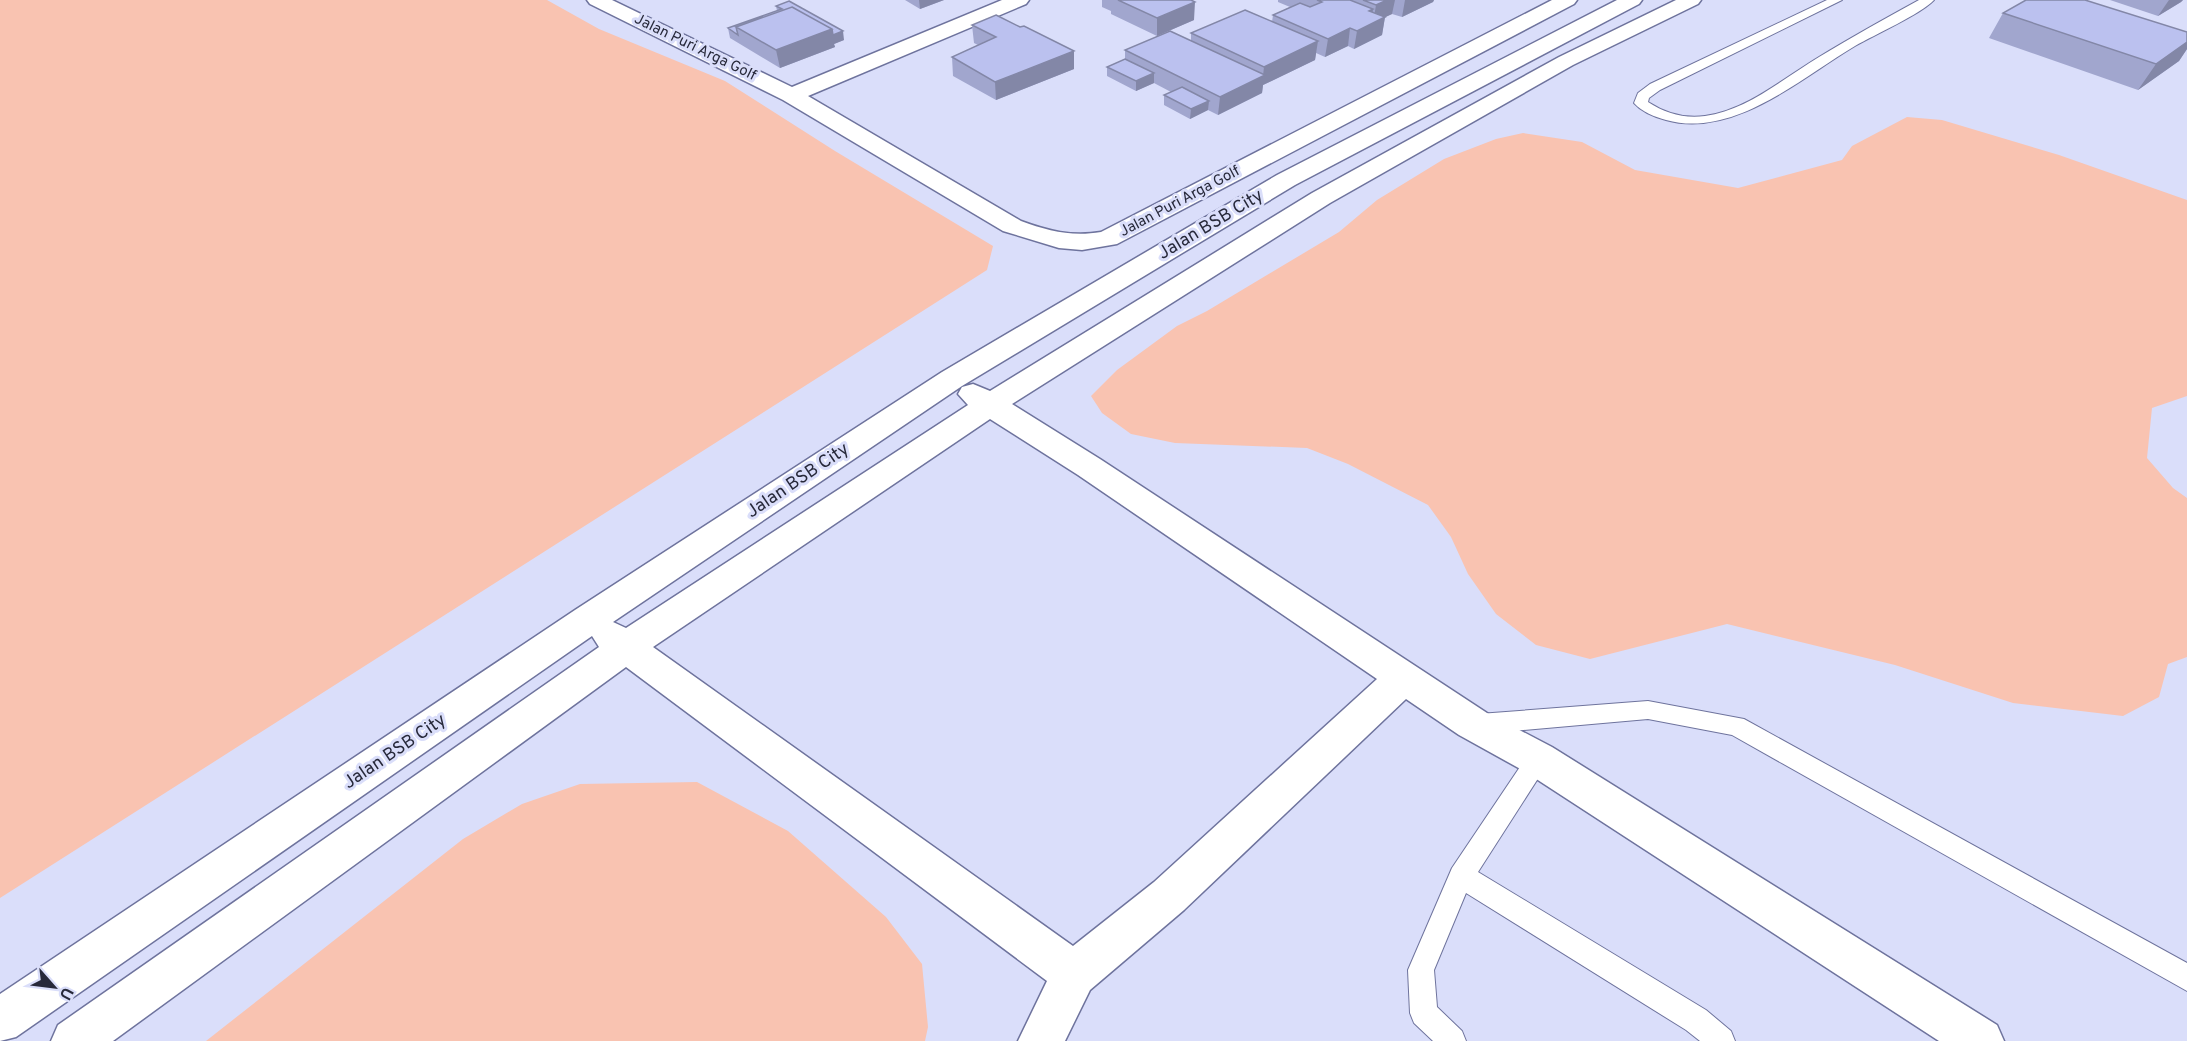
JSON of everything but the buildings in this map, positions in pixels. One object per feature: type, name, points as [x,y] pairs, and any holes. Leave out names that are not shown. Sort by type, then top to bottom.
[{"type":"street","name":"Jalan Puri Arga Golf","points":[[599,0],[791,95],[1012,226],[1044,239],[1087,243],[1108,239],[1567,0]]},
{"type":"street","points":[[791,95],[1019,0]]},
{"type":"street","name":"Jalan BSB City","points":[[0,1021],[588,620],[952,378],[1286,180],[1632,0]]},
{"type":"street","name":"Jalan BSB City","points":[[74,1041],[626,647],[989,405],[1321,198],[1566,61],[1691,0]]},
{"type":"street","points":[[952,378],[989,405],[1089,467],[1473,724],[1538,759],[1981,1041]]},
{"type":"street","points":[[588,620],[1074,974]]},
{"type":"street","points":[[1041,1041],[1074,974],[1169,896],[1404,677]]},
{"type":"lane","points":[[1836,0],[1655,87],[1642,96],[1641,102],[1654,112],[1677,119],[1699,121],[1716,118],[1755,101],[1870,31],[1929,0]]},
{"type":"lane","points":[[1473,724],[1648,710],[1736,726],[2187,978]]},
{"type":"lane","points":[[1452,1041],[1424,1013],[1421,970],[1461,876],[1538,759]]},
{"type":"lane","points":[[1461,876],[1696,1020],[1721,1041]]},
{"type":"shaded area","points":[[0,0],[547,0],[599,29],[725,81],[835,151],[993,246],[987,270],[0,898]]},
{"type":"shaded area","points":[[1907,117],[1942,120],[2059,155],[2187,200],[2187,396],[2152,408],[2147,458],[2173,488],[2187,498],[2187,657],[2168,664],[2159,697],[2123,716],[2013,703],[1895,665],[1727,624],[1590,659],[1536,645],[1496,614],[1468,574],[1451,537],[1428,505],[1348,464],[1307,448],[1175,443],[1131,434],[1102,413],[1091,396],[1117,370],[1177,326],[1207,311],[1339,232],[1377,200],[1444,159],[1496,139],[1523,133],[1582,142],[1635,170],[1738,188],[1842,160],[1852,146]]},
{"type":"shaded area","points":[[697,782],[788,831],[886,917],[922,964],[928,1027],[925,1041],[206,1041],[463,839],[522,804],[580,784]]}]
